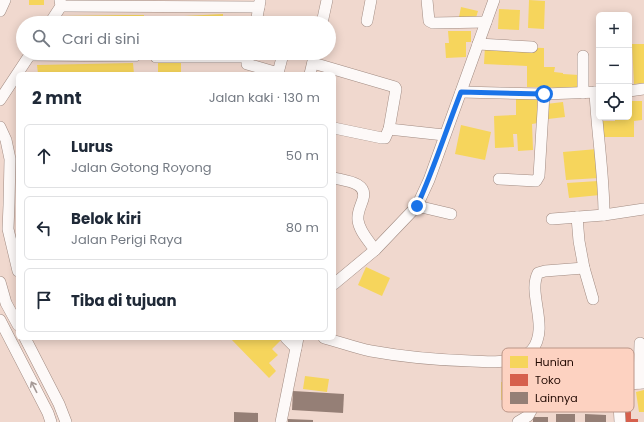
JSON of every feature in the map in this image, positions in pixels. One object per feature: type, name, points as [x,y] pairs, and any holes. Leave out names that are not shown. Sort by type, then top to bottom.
[{"type":"street","points":[[0,11],[5,0]]},
{"type":"street","points":[[324,16],[327,0]]},
{"type":"street","points":[[367,22],[371,0]]},
{"type":"street","points":[[426,0],[429,21],[433,23],[486,22]]},
{"type":"street","points":[[336,282],[375,250],[417,206],[461,92],[494,0]]},
{"type":"street","points":[[54,16],[61,3],[259,3],[257,16]]},
{"type":"street","points":[[478,44],[532,46]]},
{"type":"street","points":[[583,56],[583,93]]},
{"type":"street","points":[[21,72],[27,60]]},
{"type":"street","points":[[211,60],[247,62],[275,72]]},
{"type":"street","points":[[278,72],[281,60]]},
{"type":"street","points":[[310,72],[314,60]]},
{"type":"street","points":[[320,60],[395,87],[396,89],[389,128],[385,138],[336,128]]},
{"type":"street","points":[[0,100],[16,81]]},
{"type":"street","points":[[632,90],[644,89]]},
{"type":"street","points":[[461,92],[544,94],[596,92]]},
{"type":"street","points":[[499,179],[536,181],[538,176],[544,94]]},
{"type":"street","points":[[596,120],[604,196],[604,215]]},
{"type":"street","points":[[0,127],[3,141],[14,158],[14,205],[8,229],[16,257]]},
{"type":"street","points":[[389,128],[444,135]]},
{"type":"street","points":[[336,178],[357,183],[363,189],[364,197],[359,208],[359,227],[375,250]]},
{"type":"street","points":[[417,206],[450,214]]},
{"type":"street","points":[[552,219],[604,215],[644,209]]},
{"type":"street","points":[[577,217],[579,241],[584,268],[593,299]]},
{"type":"street","points":[[532,348],[538,338],[539,317],[535,295],[536,278],[538,273],[545,271],[584,268]]},
{"type":"street","points":[[0,282],[6,303],[16,321]]},
{"type":"street","points":[[0,320],[48,413],[51,422]]},
{"type":"street","points":[[26,340],[59,404],[66,422]]},
{"type":"street","points":[[332,340],[369,350],[408,357],[448,361],[502,361]]},
{"type":"street","points":[[285,417],[297,343]]},
{"type":"street","points":[[640,343],[642,383]]},
{"type":"street","points":[[518,422],[528,416],[530,412]]},
{"type":"street","points":[[619,412],[620,422]]},
{"type":"building: Hunian","points":[[29,0],[44,0],[44,5],[29,5]]},
{"type":"building: Hunian","points":[[529,0],[545,1],[544,29],[528,28]]},
{"type":"building: Hunian","points":[[461,7],[478,11],[475,21],[459,17]]},
{"type":"building: Hunian","points":[[499,9],[520,10],[519,30],[498,29]]},
{"type":"building: Hunian","points":[[223,14],[223,16],[184,16]]},
{"type":"building: Hunian","points":[[144,15],[144,16],[62,16]]},
{"type":"building: Hunian","points":[[448,31],[471,31],[471,42],[466,42],[466,57],[446,58],[445,43],[449,43]]},
{"type":"building: Hunian","points":[[632,44],[644,44],[644,83],[634,84]]},
{"type":"building: Hunian","points":[[485,46],[544,48],[544,67],[555,67],[554,72],[579,75],[578,88],[527,87],[527,66],[484,64]]},
{"type":"building: Hunian","points":[[133,63],[134,72],[38,72],[37,65]]},
{"type":"building: Hunian","points":[[158,63],[181,63],[181,72],[158,72]]},
{"type":"building: Hunian","points":[[537,98],[538,123],[532,124],[533,150],[518,151],[517,134],[513,134],[514,147],[495,148],[494,116],[516,115],[516,99]]},
{"type":"building: Hunian","points":[[632,101],[642,101],[642,120],[634,121],[634,137],[601,137],[601,121],[632,120]]},
{"type":"building: Hunian","points":[[563,102],[565,117],[548,119],[546,104]]},
{"type":"building: Hunian","points":[[461,125],[491,132],[485,160],[455,154]]},
{"type":"building: Hunian","points":[[597,149],[599,178],[566,180],[563,152]]},
{"type":"building: Hunian","points":[[598,181],[600,195],[569,198],[567,183]]},
{"type":"building: Hunian","points":[[366,267],[390,278],[382,296],[358,285]]},
{"type":"building: Hunian","points":[[232,340],[281,340],[272,349],[278,355],[269,363],[276,371],[269,378]]},
{"type":"building: Hunian","points":[[305,376],[329,379],[327,392],[303,389]]},
{"type":"building: Hunian","points":[[501,382],[502,382],[502,400]]},
{"type":"building: Hunian","points":[[644,390],[644,412],[639,412],[636,392]]},
{"type":"building: Toko","points":[[621,412],[631,412],[631,419],[638,419],[638,422],[621,422]]},
{"type":"building: Lainnya","points":[[293,391],[344,394],[343,413],[292,410]]},
{"type":"building: Lainnya","points":[[234,412],[258,413],[258,422],[234,422]]},
{"type":"building: Lainnya","points":[[556,414],[575,414],[575,422],[556,422]]},
{"type":"building: Lainnya","points":[[585,414],[606,415],[606,422],[585,422]]},
{"type":"building: Lainnya","points":[[533,417],[548,417],[548,422],[533,422]]},
{"type":"building: Lainnya","points":[[288,419],[313,420],[313,422],[288,422]]},
{"type":"route","points":[[417,206],[461,92],[544,94]]}]
